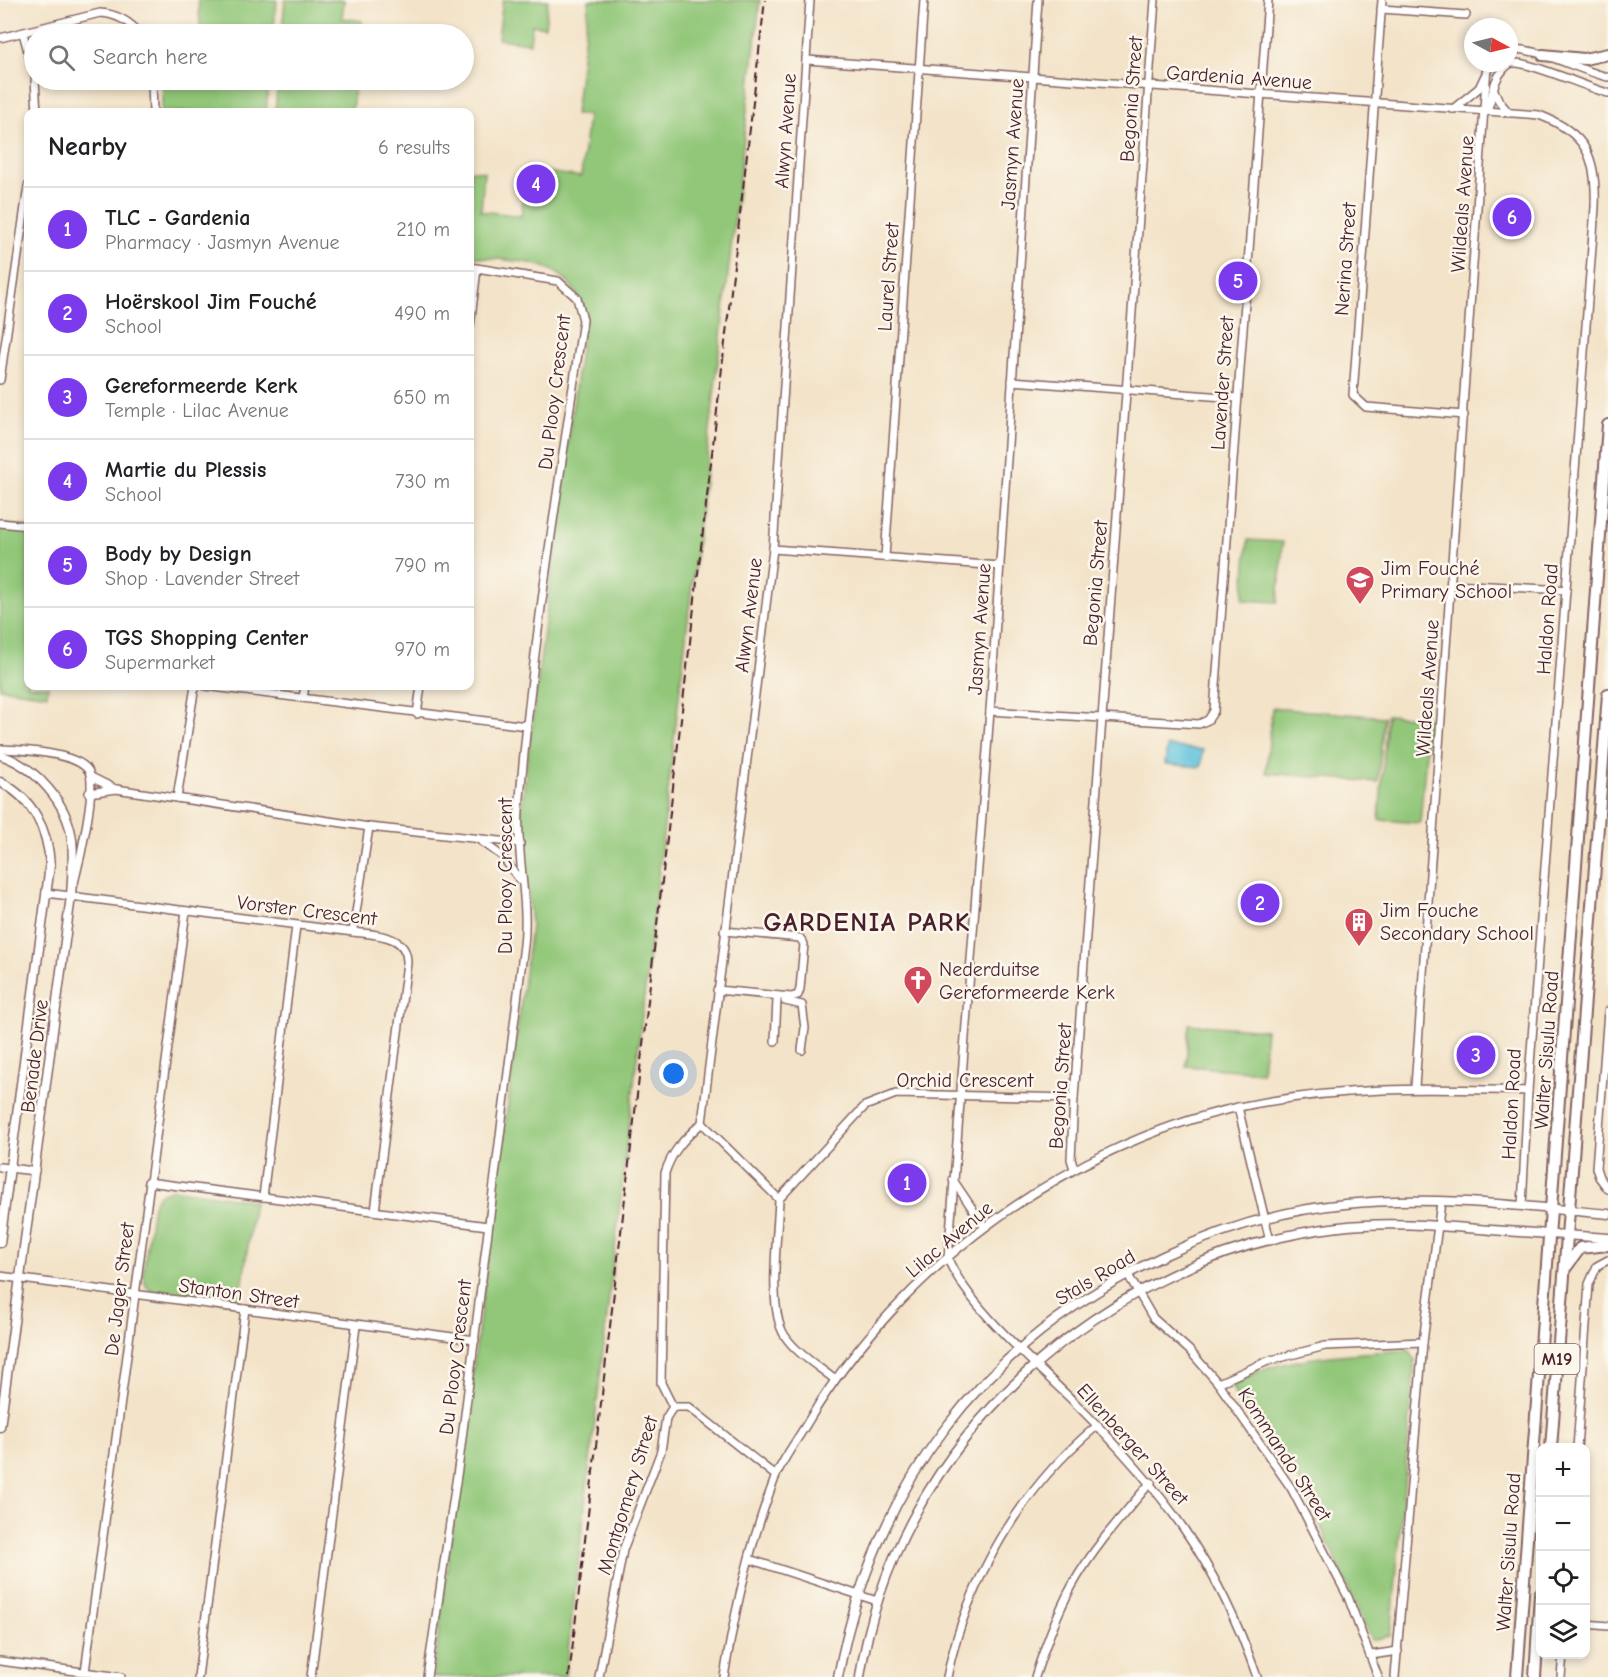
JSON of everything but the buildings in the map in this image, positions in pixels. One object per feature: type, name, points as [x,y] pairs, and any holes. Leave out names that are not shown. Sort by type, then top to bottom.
[{"type":"highway","points":[[1543,55],[1584,59],[1608,54]]},
{"type":"highway","name":"Walter Sisulu Road","points":[[1538,1443],[1550,1233],[1608,425]]},
{"type":"highway","name":"Walter Sisulu Road","points":[[1551,1443],[1608,694]]},
{"type":"highway","points":[[1565,1270],[1580,1248],[1608,1245]]},
{"type":"highway","points":[[1540,1379],[1556,1380]]},
{"type":"highway","name":"Walter Sisulu Road","points":[[1517,1677],[1523,1594],[1536,1476]]},
{"type":"highway","points":[[1523,1594],[1536,1595]]},
{"type":"highway","name":"Walter Sisulu Road","points":[[1535,1677],[1539,1605]]},
{"type":"street","name":"Alwyn Avenue","points":[[702,1123],[772,549],[810,0]]},
{"type":"street","name":"Laurel Street","points":[[885,557],[924,0]]},
{"type":"street","name":"Jasmyn Avenue","points":[[948,1259],[990,711],[1038,0]]},
{"type":"street","name":"Begonia Street","points":[[1074,1169],[1071,1159],[1074,1098],[1100,718],[1155,0]]},
{"type":"street","name":"Lavender Street","points":[[1100,718],[1199,724],[1212,716],[1216,702],[1268,0]]},
{"type":"street","name":"Nerina Street","points":[[1382,0],[1353,395],[1366,407],[1464,415]]},
{"type":"street","points":[[1381,9],[1466,15]]},
{"type":"street","points":[[58,24],[100,13],[111,14],[132,24]]},
{"type":"street","points":[[0,38],[23,33],[24,37]]},
{"type":"street","points":[[1518,49],[1543,55],[1608,77]]},
{"type":"street","name":"Gardenia Avenue","points":[[807,60],[1486,112]]},
{"type":"street","points":[[1486,112],[1490,104],[1492,85],[1503,69],[1514,63],[1523,63],[1608,93]]},
{"type":"street","points":[[1453,110],[1479,88],[1486,72]]},
{"type":"street","points":[[1486,112],[1484,105],[1488,72]]},
{"type":"street","points":[[1492,85],[1498,101],[1509,113]]},
{"type":"street","points":[[36,90],[37,108]]},
{"type":"street","points":[[152,90],[153,108]]},
{"type":"street","name":"Haldon Road","points":[[1486,112],[1539,115],[1571,130],[1591,158],[1596,178],[1528,1090],[1522,1206]]},
{"type":"street","name":"Wildeals Avenue","points":[[1415,1088],[1486,112]]},
{"type":"street","points":[[0,380],[24,214]]},
{"type":"street","name":"Du Plooy Crescent","points":[[427,1677],[475,1340],[526,927],[520,881],[519,813],[527,726],[583,320],[577,298],[558,281],[474,268]]},
{"type":"street","points":[[1012,381],[1237,398]]},
{"type":"street","points":[[0,523],[24,526]]},
{"type":"street","points":[[772,549],[1000,566]]},
{"type":"street","points":[[1451,584],[1566,590]]},
{"type":"street","points":[[177,798],[194,690]]},
{"type":"street","points":[[238,690],[527,726]]},
{"type":"street","points":[[303,698],[304,690]]},
{"type":"street","points":[[417,714],[420,690]]},
{"type":"street","points":[[990,711],[1100,718]]},
{"type":"street","points":[[0,749],[68,758],[82,764],[91,777],[116,789]]},
{"type":"street","name":"Benade Drive","points":[[0,755],[24,768],[43,783],[66,818],[72,839],[71,896],[35,1171],[3,1386],[0,1427]]},
{"type":"street","points":[[71,896],[84,844],[91,777]]},
{"type":"street","name":"Benade Drive","points":[[0,782],[16,791],[29,805],[45,833],[50,865],[0,1243]]},
{"type":"street","points":[[89,793],[116,789],[369,827],[520,843]]},
{"type":"street","points":[[353,932],[369,827]]},
{"type":"street","points":[[476,838],[502,856],[520,881]]},
{"type":"street","name":"Vorster Crescent","points":[[46,893],[353,932],[393,939],[400,943],[408,956],[375,1211]]},
{"type":"street","name":"De Jager Street","points":[[85,1672],[136,1296],[148,1182],[186,911]]},
{"type":"street","points":[[263,1197],[296,926]]},
{"type":"street","points":[[717,992],[791,997],[798,995],[800,989],[804,944],[800,938],[724,931]]},
{"type":"street","points":[[717,992],[802,1005],[805,1028],[802,1050]]},
{"type":"street","points":[[775,1041],[777,1000]]},
{"type":"street","points":[[1608,1011],[1596,1168],[1599,1178],[1608,1189]]},
{"type":"street","name":"Lilac Avenue","points":[[724,1677],[733,1621],[749,1559],[776,1476],[834,1379],[898,1303],[984,1226],[1074,1169],[1160,1132],[1238,1107],[1340,1091],[1415,1088],[1528,1090]]},
{"type":"street","name":"Orchid Crescent","points":[[779,1199],[857,1115],[874,1101],[896,1094],[1074,1098]]},
{"type":"street","points":[[1238,1107],[1270,1241]]},
{"type":"street","points":[[702,1123],[779,1199],[775,1300],[778,1319],[790,1342],[834,1379]]},
{"type":"street","name":"Montgomery Street","points":[[599,1677],[623,1550],[661,1451],[666,1418],[673,1407],[661,1383],[665,1173],[670,1156],[681,1142],[702,1123]]},
{"type":"street","points":[[0,1167],[35,1171]]},
{"type":"street","points":[[953,1180],[984,1226]]},
{"type":"street","points":[[148,1182],[488,1226]]},
{"type":"street","points":[[1395,1677],[1423,1342],[1441,1202]]},
{"type":"street","name":"Stals Road","points":[[838,1677],[857,1594],[884,1527],[921,1463],[961,1407],[1018,1349],[1075,1306],[1126,1273],[1201,1238],[1265,1220],[1344,1204],[1441,1202],[1522,1206],[1608,1214]]},
{"type":"street","name":"Stals Road","points":[[860,1677],[877,1601],[896,1554],[938,1475],[984,1416],[1034,1364],[1109,1307],[1176,1273],[1270,1241],[1339,1227],[1438,1226],[1608,1238]]},
{"type":"street","name":"Ellenberger Street","points":[[948,1259],[956,1279],[1018,1349],[1098,1425],[1151,1482],[1205,1559],[1246,1646],[1257,1677]]},
{"type":"street","points":[[1577,1443],[1589,1284],[1597,1266],[1608,1260]]},
{"type":"street","name":"Kommando Street","points":[[1126,1273],[1153,1318],[1189,1350],[1218,1383],[1291,1488],[1348,1597],[1378,1677]]},
{"type":"street","name":"Stanton Street","points":[[0,1276],[356,1326],[475,1340]]},
{"type":"street","points":[[198,1677],[245,1309]]},
{"type":"street","points":[[311,1677],[356,1326]]},
{"type":"street","points":[[1218,1383],[1268,1361],[1325,1346],[1423,1342]]},
{"type":"street","points":[[673,1407],[689,1407],[776,1476]]},
{"type":"street","points":[[947,1677],[956,1640],[974,1593],[996,1548],[1033,1491],[1079,1441],[1098,1425]]},
{"type":"street","points":[[1035,1677],[1049,1635],[1086,1562],[1151,1482]]},
{"type":"street","points":[[749,1559],[877,1601]]},
{"type":"street","points":[[1590,1624],[1608,1626]]},
{"type":"street","points":[[1371,1655],[1398,1651]]},
{"type":"street","points":[[1561,1677],[1563,1659]]},
{"type":"street","points":[[0,1661],[121,1677]]},
{"type":"green space","points":[[198,0],[277,0],[274,24],[200,24]]},
{"type":"green space","points":[[285,0],[344,0],[342,18],[362,21],[362,24],[283,24]]},
{"type":"green space","points":[[503,0],[548,0],[545,27],[532,25],[530,43],[498,39]]},
{"type":"green space","points":[[589,0],[760,0],[565,1677],[433,1677],[531,926],[520,818],[584,319],[579,298],[557,273],[526,262],[474,256],[474,171],[484,172],[481,211],[521,216],[527,169],[581,177],[588,115],[575,114]]},
{"type":"green space","points":[[163,90],[268,90],[266,108],[161,108]]},
{"type":"green space","points":[[277,90],[354,90],[352,108],[275,108]]},
{"type":"green space","points":[[0,524],[24,527],[24,690],[48,690],[47,695],[0,688]]},
{"type":"green space","points":[[1248,540],[1283,542],[1278,602],[1243,600]]},
{"type":"green space","points":[[1272,708],[1384,717],[1378,782],[1266,773]]},
{"type":"green space","points":[[1387,715],[1429,718],[1420,823],[1379,820]]},
{"type":"green space","points":[[1189,1024],[1266,1030],[1262,1072],[1186,1066]]},
{"type":"green space","points":[[173,1189],[254,1201],[240,1304],[153,1292],[146,1286],[143,1275],[153,1205],[159,1194]]},
{"type":"green space","points":[[1409,1350],[1415,1360],[1391,1636],[1371,1640],[1304,1488],[1232,1387],[1248,1376],[1292,1362],[1342,1355]]},
{"type":"water","points":[[1167,746],[1203,750],[1201,767],[1165,764]]},
{"type":"railway","points":[[569,1677],[765,0]]},
{"type":"place","name":"Martie du Plessis","points":[[536,184]]},
{"type":"place","name":"TGS Shopping Center","points":[[1512,217]]},
{"type":"place","name":"Body by Design","points":[[1238,281]]},
{"type":"place","name":"Jim Fouché Primary School","points":[[1360,606]]},
{"type":"place","name":"Hoërskool Jim Fouché","points":[[1260,903]]},
{"type":"place","name":"Jim Fouche Secondary School","points":[[1359,948]]},
{"type":"place","name":"Nederduitse Gereformeerde Kerk","points":[[918,1006]]},
{"type":"place","name":"Gereformeerde Kerk","points":[[1476,1055]]},
{"type":"place","name":"TLC - Gardenia","points":[[907,1183]]},
{"type":"district","name":"GARDENIA PARK","points":[[867,922]]}]
